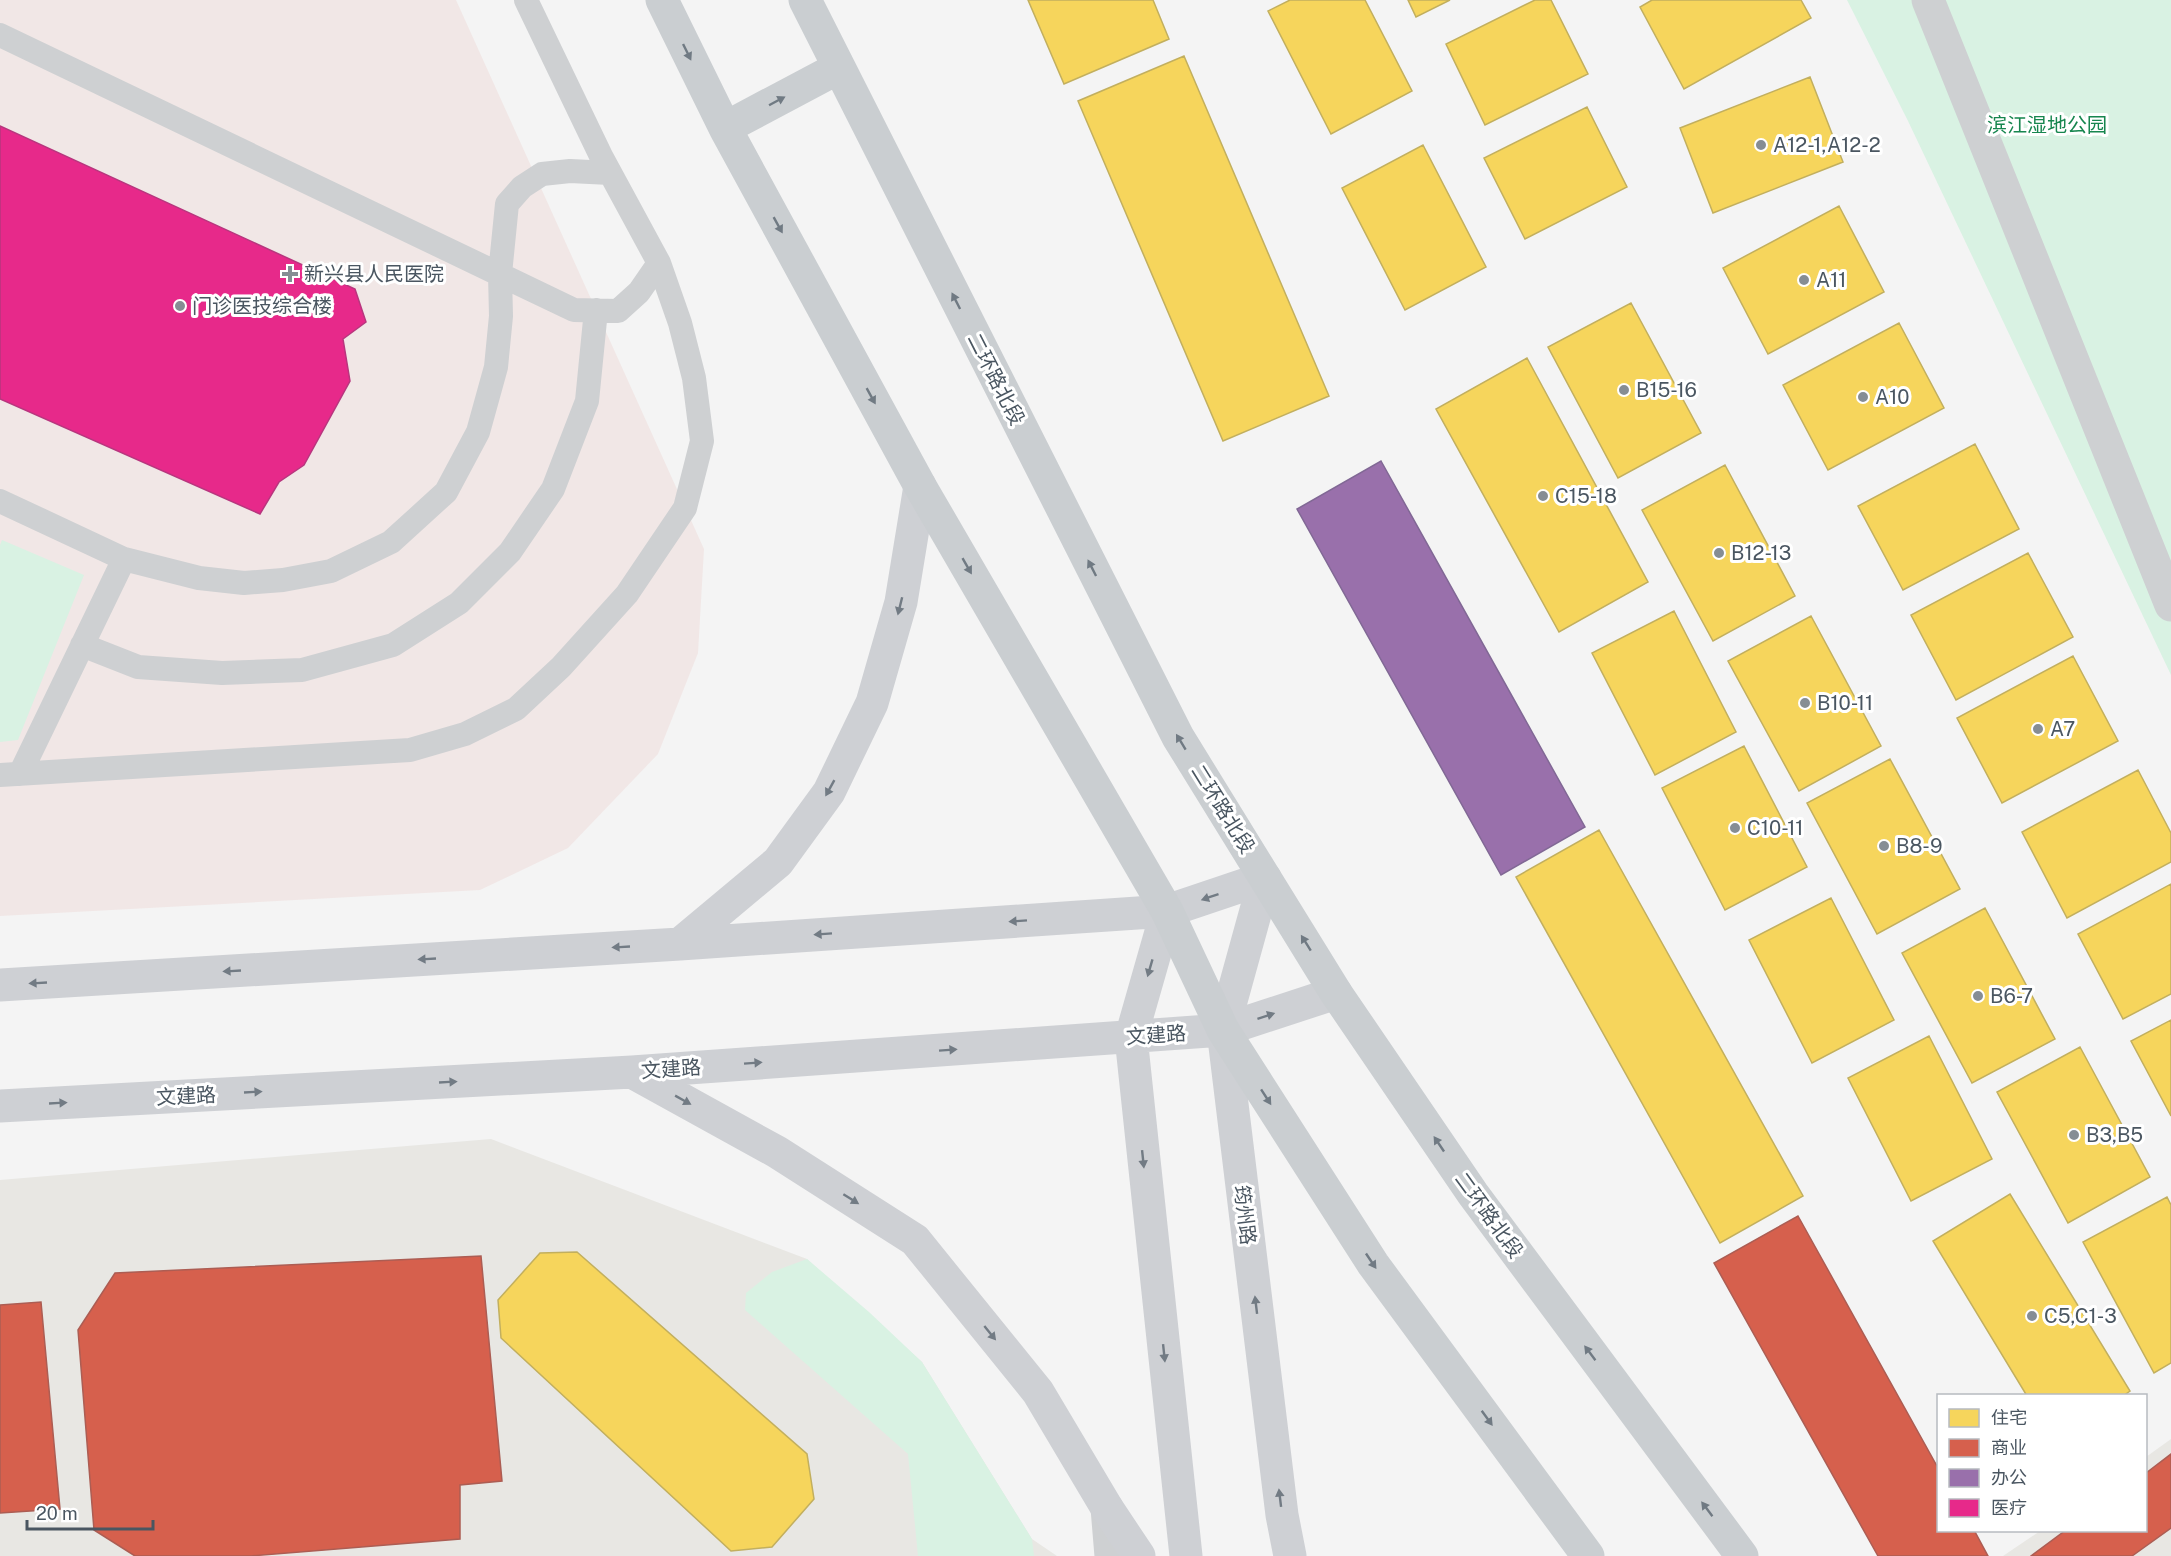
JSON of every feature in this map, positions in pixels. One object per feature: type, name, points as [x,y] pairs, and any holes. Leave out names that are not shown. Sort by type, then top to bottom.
[{"type":"main road","points":[[662,0],[725,128],[920,486],[1167,911],[1223,1030],[1373,1264],[1588,1556]]},
{"type":"main road","name":"二环路北段","points":[[805,0],[1178,738],[1336,993],[1473,1194],[1742,1556]]},
{"type":"main road","points":[[725,128],[838,68]]},
{"type":"main road","points":[[680,944],[778,862],[829,792],[872,703],[901,602],[920,486]]},
{"type":"main road","points":[[0,985],[680,944],[1167,911],[1265,878]]},
{"type":"main road","name":"筠州路","points":[[1265,878],[1223,1030],[1282,1515],[1290,1556]]},
{"type":"main road","points":[[1167,911],[1131,1036],[1186,1556]]},
{"type":"main road","name":"文建路","points":[[0,1106],[632,1072],[1223,1030],[1336,993]]},
{"type":"main road","points":[[632,1072],[777,1152],[915,1240],[1038,1392],[1107,1508],[1139,1556]]},
{"type":"street","points":[[1928,0],[2171,605]]},
{"type":"street","points":[[1107,1508],[1111,1556]]},
{"type":"lane","points":[[10,775],[410,750],[465,734],[516,709],[561,667],[627,594],[685,507],[702,441],[694,378],[680,323],[659,263],[610,173],[526,0]]},
{"type":"lane","points":[[0,35],[574,310],[618,311],[639,292],[659,263]]},
{"type":"lane","points":[[0,501],[124,559],[199,578],[244,583],[283,580],[332,571],[391,542],[446,492],[478,432],[496,367],[501,316],[500,274],[507,204],[522,187],[543,174],[570,171],[610,173]]},
{"type":"lane","points":[[82,645],[138,667],[222,673],[302,670],[393,645],[459,603],[510,552],[553,489],[586,401],[596,310]]},
{"type":"lane","points":[[10,775],[82,645],[124,559]]},
{"type":"shaded area","name":"新兴县人民医院","points":[[0,0],[456,0],[704,549],[698,653],[658,754],[568,848],[480,890],[0,916]]},
{"type":"shaded area","points":[[491,1139],[807,1259],[922,1362],[1032,1539],[1057,1556],[0,1556],[0,1180]]},
{"type":"shaded area","points":[[2171,1439],[2171,1556],[2003,1556],[2039,1532],[2147,1532],[2147,1456]]},
{"type":"green space","name":"滨江湿地公园","points":[[1847,0],[2171,0],[2171,675],[1908,121]]},
{"type":"green space","points":[[2,540],[84,575],[18,740],[0,742],[0,545]]},
{"type":"green space","points":[[807,1259],[869,1312],[922,1362],[1032,1539],[1034,1556],[918,1556],[908,1454],[745,1310],[746,1293],[772,1272]]},
{"type":"building: 住宅","points":[[1028,0],[1153,0],[1169,39],[1064,84]]},
{"type":"building: 住宅","points":[[1290,0],[1365,0],[1412,91],[1331,134],[1268,11]]},
{"type":"building: 住宅","points":[[1408,0],[1450,0],[1416,17]]},
{"type":"building: 住宅","points":[[1535,0],[1551,0],[1588,74],[1485,125],[1446,44]]},
{"type":"building: 住宅","points":[[1652,0],[1801,0],[1811,18],[1684,89],[1640,7]]},
{"type":"building: 住宅","points":[[1184,56],[1329,396],[1223,441],[1078,101]]},
{"type":"building: 住宅","name":"A12-1,A12-2","points":[[1810,77],[1843,162],[1713,213],[1680,128]]},
{"type":"building: 住宅","points":[[1587,107],[1627,187],[1525,239],[1484,158]]},
{"type":"building: 住宅","points":[[1423,145],[1486,267],[1405,310],[1342,188]]},
{"type":"building: 住宅","name":"A11","points":[[1839,206],[1884,292],[1768,354],[1723,268]]},
{"type":"building: 住宅","name":"B15-16","points":[[1631,303],[1701,433],[1618,478],[1548,347]]},
{"type":"building: 住宅","name":"A10","points":[[1899,323],[1944,408],[1828,470],[1783,385]]},
{"type":"building: 住宅","name":"C15-18","points":[[1527,358],[1648,582],[1559,632],[1436,409]]},
{"type":"building: 住宅","points":[[1975,444],[2019,529],[1903,590],[1858,506]]},
{"type":"building: 住宅","name":"B12-13","points":[[1725,465],[1795,596],[1713,641],[1642,510]]},
{"type":"building: 住宅","points":[[2028,553],[2073,637],[1956,700],[1911,615]]},
{"type":"building: 住宅","points":[[1674,611],[1736,732],[1655,775],[1592,653]]},
{"type":"building: 住宅","name":"B10-11","points":[[1811,616],[1881,746],[1799,791],[1728,661]]},
{"type":"building: 住宅","name":"A7","points":[[2073,656],[2118,741],[2002,803],[1957,718]]},
{"type":"building: 住宅","name":"C10-11","points":[[1744,746],[1807,867],[1725,910],[1662,788]]},
{"type":"building: 住宅","name":"B8-9","points":[[1890,759],[1960,889],[1877,934],[1807,803]]},
{"type":"building: 住宅","points":[[2138,770],[2171,833],[2171,862],[2067,918],[2022,832]]},
{"type":"building: 住宅","points":[[1599,830],[1803,1196],[1720,1243],[1516,877]]},
{"type":"building: 住宅","points":[[2171,884],[2171,994],[2123,1019],[2078,934]]},
{"type":"building: 住宅","points":[[1831,898],[1894,1020],[1812,1063],[1749,940]]},
{"type":"building: 住宅","name":"B6-7","points":[[1985,908],[2055,1039],[1972,1083],[1902,953]]},
{"type":"building: 住宅","points":[[2171,1020],[2171,1116],[2131,1041]]},
{"type":"building: 住宅","points":[[1929,1036],[1992,1159],[1911,1201],[1848,1078]]},
{"type":"building: 住宅","name":"B3,B5","points":[[2080,1047],[2150,1177],[2068,1223],[1997,1092]]},
{"type":"building: 住宅","name":"C5,C1-3","points":[[2010,1194],[2130,1391],[2126,1394],[2026,1394],[1933,1241]]},
{"type":"building: 住宅","points":[[2167,1197],[2171,1205],[2171,1363],[2154,1373],[2083,1242]]},
{"type":"building: 住宅","points":[[577,1252],[807,1454],[814,1499],[772,1547],[731,1551],[501,1338],[498,1300],[540,1253]]},
{"type":"building: 商业","points":[[1798,1216],[1937,1466],[1937,1532],[1975,1532],[1988,1556],[1878,1556],[1714,1263]]},
{"type":"building: 商业","points":[[481,1256],[502,1481],[460,1485],[460,1539],[250,1556],[135,1556],[94,1530],[78,1330],[115,1273]]},
{"type":"building: 商业","points":[[41,1302],[60,1509],[0,1513],[0,1305]]},
{"type":"building: 商业","points":[[2171,1454],[2171,1528],[2132,1556],[2031,1556],[2063,1532],[2147,1532],[2147,1472]]},
{"type":"building: 办公","points":[[1381,461],[1585,827],[1501,875],[1297,509]]},
{"type":"building: 医疗","name":"门诊医技综合楼","points":[[0,126],[355,289],[366,322],[343,339],[350,381],[304,465],[279,482],[260,514],[0,399]]},
{"type":"place","name":"A12-1,A12-2","points":[[1761,145]]},
{"type":"place","name":"新兴县人民医院","points":[[290,274]]},
{"type":"place","name":"A11","points":[[1804,280]]},
{"type":"place","name":"门诊医技综合楼","points":[[180,306]]},
{"type":"place","name":"B15-16","points":[[1624,390]]},
{"type":"place","name":"A10","points":[[1863,397]]},
{"type":"place","name":"C15-18","points":[[1543,496]]},
{"type":"place","name":"B12-13","points":[[1719,553]]},
{"type":"place","name":"B10-11","points":[[1805,703]]},
{"type":"place","name":"A7","points":[[2038,729]]},
{"type":"place","name":"C10-11","points":[[1735,828]]},
{"type":"place","name":"B8-9","points":[[1884,846]]},
{"type":"place","name":"B6-7","points":[[1978,996]]},
{"type":"place","name":"B3,B5","points":[[2074,1135]]},
{"type":"place","name":"C5,C1-3","points":[[2032,1316]]}]
